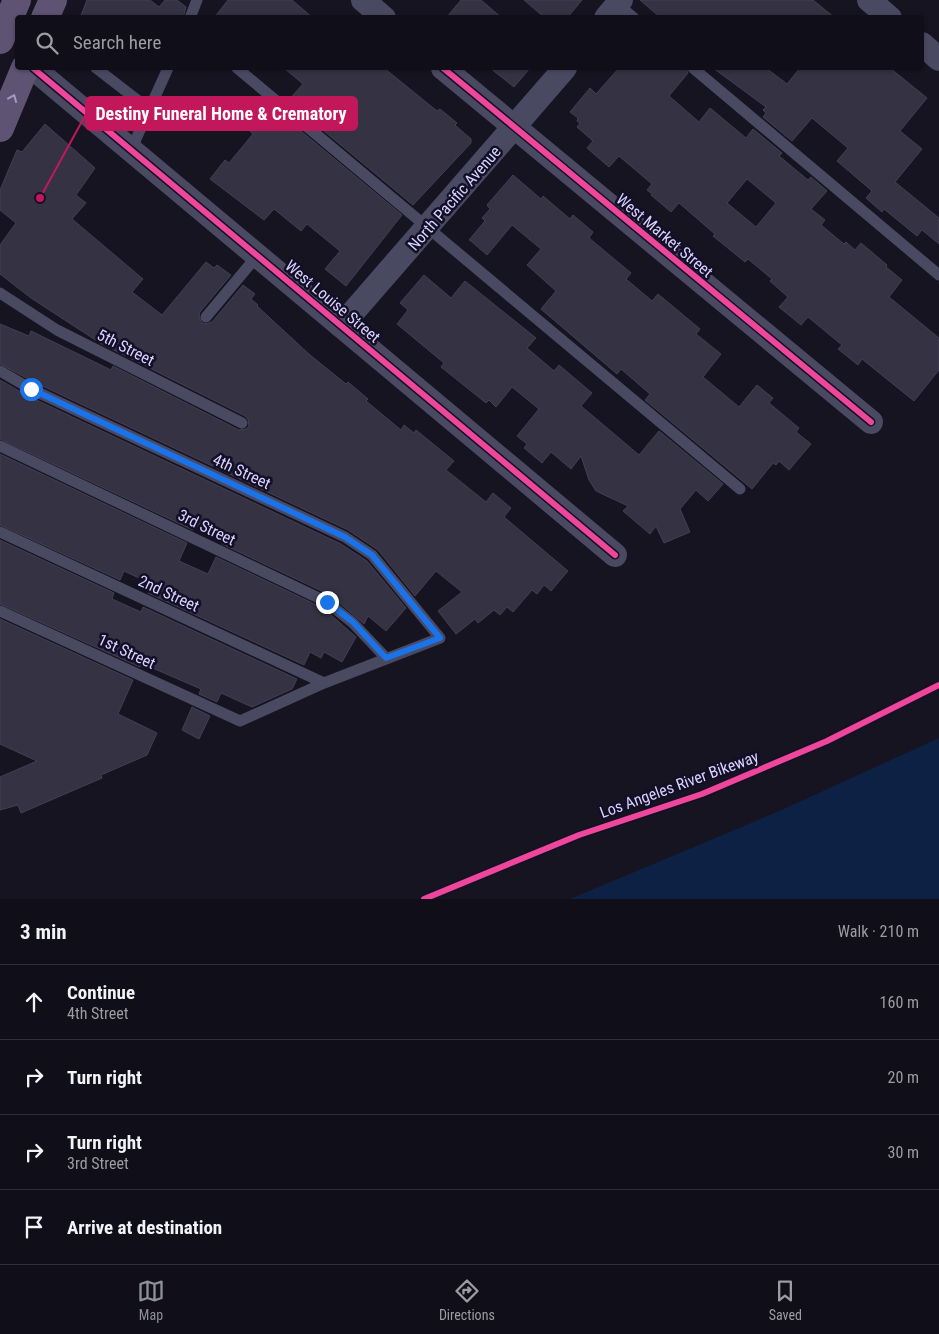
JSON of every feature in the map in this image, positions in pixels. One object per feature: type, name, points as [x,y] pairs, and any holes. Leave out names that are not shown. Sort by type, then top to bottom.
[{"type":"main road","points":[[0,40],[17,0]]},
{"type":"main road","points":[[46,15],[52,0]]},
{"type":"main road","points":[[0,128],[25,70]]},
{"type":"street","points":[[364,0],[381,15]]},
{"type":"street","points":[[869,0],[886,15]]},
{"type":"street","points":[[924,46],[939,59]]},
{"type":"street","name":"West Louise Street","points":[[35,70],[615,555]]},
{"type":"street","name":"West Market Street","points":[[445,70],[871,422]]},
{"type":"street","name":"North Pacific Avenue","points":[[342,326],[563,70]]},
{"type":"lane","points":[[191,15],[197,0]]},
{"type":"lane","points":[[99,70],[149,109]]},
{"type":"lane","points":[[131,150],[167,70]]},
{"type":"lane","points":[[239,70],[429,226],[740,489]]},
{"type":"lane","points":[[695,70],[939,275]]},
{"type":"lane","points":[[206,317],[258,256]]},
{"type":"lane","name":"5th Street","points":[[0,293],[57,330],[242,423]]},
{"type":"lane","name":"4th Street","points":[[0,371],[31,389],[345,537],[372,555],[440,638],[386,658]]},
{"type":"lane","name":"3rd Street","points":[[0,446],[327,602],[353,622],[386,658]]},
{"type":"lane","name":"2nd Street","points":[[0,532],[324,683]]},
{"type":"lane","name":"1st Street","points":[[0,611],[240,721],[324,683]]},
{"type":"lane","points":[[324,683],[386,658]]},
{"type":"water","points":[[939,738],[939,899],[570,899],[777,812]]},
{"type":"building","points":[[87,0],[150,0],[159,7],[165,0],[177,0],[186,7],[184,15],[81,15]]},
{"type":"building","points":[[228,0],[292,0],[310,15],[216,15]]},
{"type":"building","points":[[461,0],[481,0],[498,15],[448,15]]},
{"type":"building","points":[[524,0],[582,0],[570,15],[542,15]]},
{"type":"building","points":[[640,0],[813,0],[831,15],[658,15]]},
{"type":"building","points":[[286,70],[386,70],[437,111],[440,109],[457,123],[455,125],[471,139],[471,143],[413,205],[288,101],[303,84]]},
{"type":"building","points":[[493,70],[528,70],[514,87]]},
{"type":"building","points":[[617,70],[687,70],[688,73],[669,96],[699,122],[710,108],[746,138],[753,129],[782,153],[779,156],[808,180],[811,177],[827,191],[811,209],[825,220],[821,225],[844,244],[846,242],[855,250],[861,243],[887,265],[886,267],[902,280],[889,297],[939,338],[939,370],[914,401],[862,359],[858,365],[838,349],[842,345],[808,317],[801,325],[779,307],[788,297],[770,281],[772,279],[748,259],[745,262],[713,236],[715,234],[679,203],[671,212],[647,190],[652,184],[619,156],[609,167],[587,148],[593,141],[577,127],[580,123],[577,121],[578,118],[570,112],[590,88],[596,94]],"holes":[[[747,179],[776,203],[756,227],[727,203]]]},
{"type":"building","points":[[716,70],[769,70],[787,84],[798,70],[892,70],[927,98],[900,131],[922,149],[895,182],[939,218],[939,244],[922,230],[917,236],[884,209],[882,212],[866,198],[872,191],[837,161],[848,148],[812,118],[792,141],[763,117],[766,113],[763,110],[766,107]]},
{"type":"building","points":[[268,110],[275,116],[278,112],[402,215],[346,286],[325,269],[340,251],[307,224],[301,231],[274,209],[264,220],[210,179],[225,160],[229,163],[253,134],[250,131]]},
{"type":"building","points":[[45,124],[95,168],[76,195],[86,203],[72,219],[143,279],[132,292],[162,315],[206,262],[214,268],[217,265],[231,275],[200,312],[201,322],[205,324],[212,322],[243,285],[255,294],[251,299],[257,306],[310,355],[346,384],[348,382],[368,399],[366,401],[401,430],[404,425],[414,433],[416,430],[454,461],[446,470],[486,502],[493,493],[511,508],[504,517],[568,571],[551,591],[544,585],[537,594],[532,590],[513,612],[507,607],[500,615],[494,610],[478,623],[475,619],[456,634],[438,611],[462,592],[436,571],[415,596],[378,550],[348,530],[34,382],[0,364],[0,324],[29,336],[31,331],[111,370],[113,366],[239,430],[246,429],[249,426],[248,419],[245,416],[100,343],[31,298],[0,274],[0,245],[16,223],[0,210],[0,190],[17,150],[22,152]]},
{"type":"building","points":[[513,175],[541,199],[543,196],[570,219],[573,215],[593,232],[589,238],[631,273],[626,279],[652,301],[658,294],[700,329],[696,334],[721,354],[703,377],[739,407],[757,385],[773,398],[769,403],[799,428],[796,432],[811,444],[789,470],[779,461],[776,465],[773,463],[752,489],[645,400],[650,394],[621,369],[617,374],[541,309],[556,291],[527,265],[541,249],[512,225],[487,255],[469,240],[485,221],[482,218],[490,209],[487,205]]},
{"type":"building","points":[[424,275],[451,298],[465,281],[536,338],[527,348],[554,371],[559,365],[592,393],[581,406],[639,455],[659,431],[723,484],[708,501],[696,490],[680,509],[690,532],[664,543],[656,526],[650,534],[623,511],[628,506],[596,491],[589,480],[581,456],[571,469],[551,452],[542,463],[524,448],[527,444],[517,436],[539,409],[512,387],[496,407],[489,400],[486,403],[441,367],[444,363],[397,324],[408,310],[400,303]]},
{"type":"building","points":[[0,380],[28,396],[341,544],[367,561],[406,608],[386,631],[368,616],[364,624],[330,595],[222,544],[224,539],[195,525],[193,530],[0,439]]},
{"type":"building","points":[[0,454],[187,543],[179,561],[208,574],[216,557],[323,608],[356,637],[342,662],[324,652],[321,658],[310,652],[304,665],[148,593],[152,584],[124,571],[120,580],[0,525]]},
{"type":"building","points":[[0,540],[114,593],[112,599],[141,612],[143,607],[297,679],[292,689],[252,707],[221,693],[217,702],[199,694],[201,689],[141,663],[140,667],[0,604]]},
{"type":"building","points":[[0,619],[133,680],[118,714],[157,733],[147,755],[101,775],[102,778],[21,813],[18,805],[0,810],[0,777],[37,761],[0,744]]},
{"type":"building","points":[[192,707],[210,716],[199,739],[182,730]]},
{"type":"cycle path","points":[[35,70],[615,555]]},
{"type":"cycle path","points":[[445,70],[871,422]]},
{"type":"cycle path","name":"Los Angeles River Bikeway","points":[[424,899],[579,835],[702,794],[827,741],[939,685]]},
{"type":"place","name":"Destiny Funeral Home & Crematory","points":[[40,198]]},
{"type":"route","points":[[31,389],[345,537],[372,555],[440,638],[386,658],[353,622],[327,602]]}]
